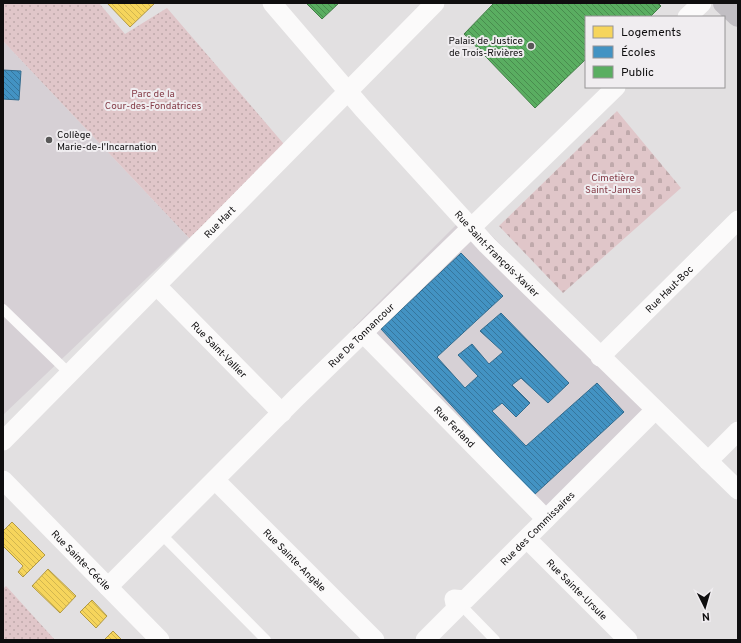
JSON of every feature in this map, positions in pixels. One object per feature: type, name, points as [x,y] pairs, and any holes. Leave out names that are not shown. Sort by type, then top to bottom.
[{"type":"main road","points":[[724,3],[738,16]]},
{"type":"street","name":"Rue Saint-François-Xavier","points":[[272,3],[348,91],[486,245],[738,490]]},
{"type":"street","name":"Rue Hart","points":[[3,441],[435,3]]},
{"type":"street","points":[[689,16],[702,3]]},
{"type":"street","name":"Rue De Tonnancour","points":[[108,587],[363,333],[615,88]]},
{"type":"street","name":"Rue Haut-Boc","points":[[600,357],[738,220]]},
{"type":"street","name":"Rue Saint-Vallier","points":[[157,286],[282,413]]},
{"type":"street","name":"Rue Ferland","points":[[363,333],[546,519]]},
{"type":"street","name":"Rue des Commissaires","points":[[454,599],[465,600],[655,410]]},
{"type":"street","points":[[708,461],[738,431]]},
{"type":"street","name":"Rue Sainte-Cécile","points":[[3,480],[160,640]]},
{"type":"street","name":"Rue Sainte-Angèle","points":[[215,480],[375,640]]},
{"type":"street","name":"Rue Sainte-Ursule","points":[[526,539],[628,640]]},
{"type":"street","points":[[425,640],[456,610],[454,599]]},
{"type":"lane","points":[[3,309],[70,374]]},
{"type":"lane","points":[[161,534],[266,640]]},
{"type":"lane","points":[[454,599],[495,640]]},
{"type":"shaded area","name":"Collège Marie-de-l'Incarnation","points":[[3,41],[189,238],[3,415]]},
{"type":"shaded area","points":[[469,212],[652,402],[536,518],[353,328]]},
{"type":"green space","name":"Parc de la Cour-des-Fondatrices","points":[[3,3],[99,3],[125,34],[167,8],[289,150],[189,238],[3,41]]},
{"type":"green space","name":"Cimetière Saint-James","points":[[617,111],[681,188],[563,293],[499,226]]},
{"type":"green space","points":[[6,586],[55,640],[3,640],[3,589]]},
{"type":"building: Logements","points":[[107,3],[155,3],[130,27]]},
{"type":"building: Logements","points":[[12,522],[45,555],[23,577],[18,572],[23,566],[3,546],[3,531]]},
{"type":"building: Logements","points":[[48,569],[76,596],[60,613],[32,586]]},
{"type":"building: Logements","points":[[92,600],[107,616],[96,628],[80,612]]},
{"type":"building: Logements","points":[[113,631],[122,640],[104,640]]},
{"type":"building: Écoles","points":[[3,70],[21,71],[19,100],[3,99]]},
{"type":"building: Écoles","points":[[461,253],[503,296],[437,357],[465,388],[478,376],[458,355],[472,344],[489,364],[503,352],[480,331],[501,313],[569,383],[548,403],[521,378],[512,385],[530,403],[516,417],[502,403],[492,411],[526,446],[597,383],[624,412],[534,495],[381,329]]},
{"type":"building: Public","points":[[306,3],[339,3],[322,19]]},
{"type":"building: Public","name":"Palais de Justice de Trois-Rivières","points":[[494,3],[658,3],[661,6],[651,16],[585,16],[585,60],[535,108],[464,34]]},
{"type":"place","name":"Palais de Justice de Trois-Rivières","points":[[531,46]]},
{"type":"place","name":"Collège Marie-de-l'Incarnation","points":[[49,140]]}]
